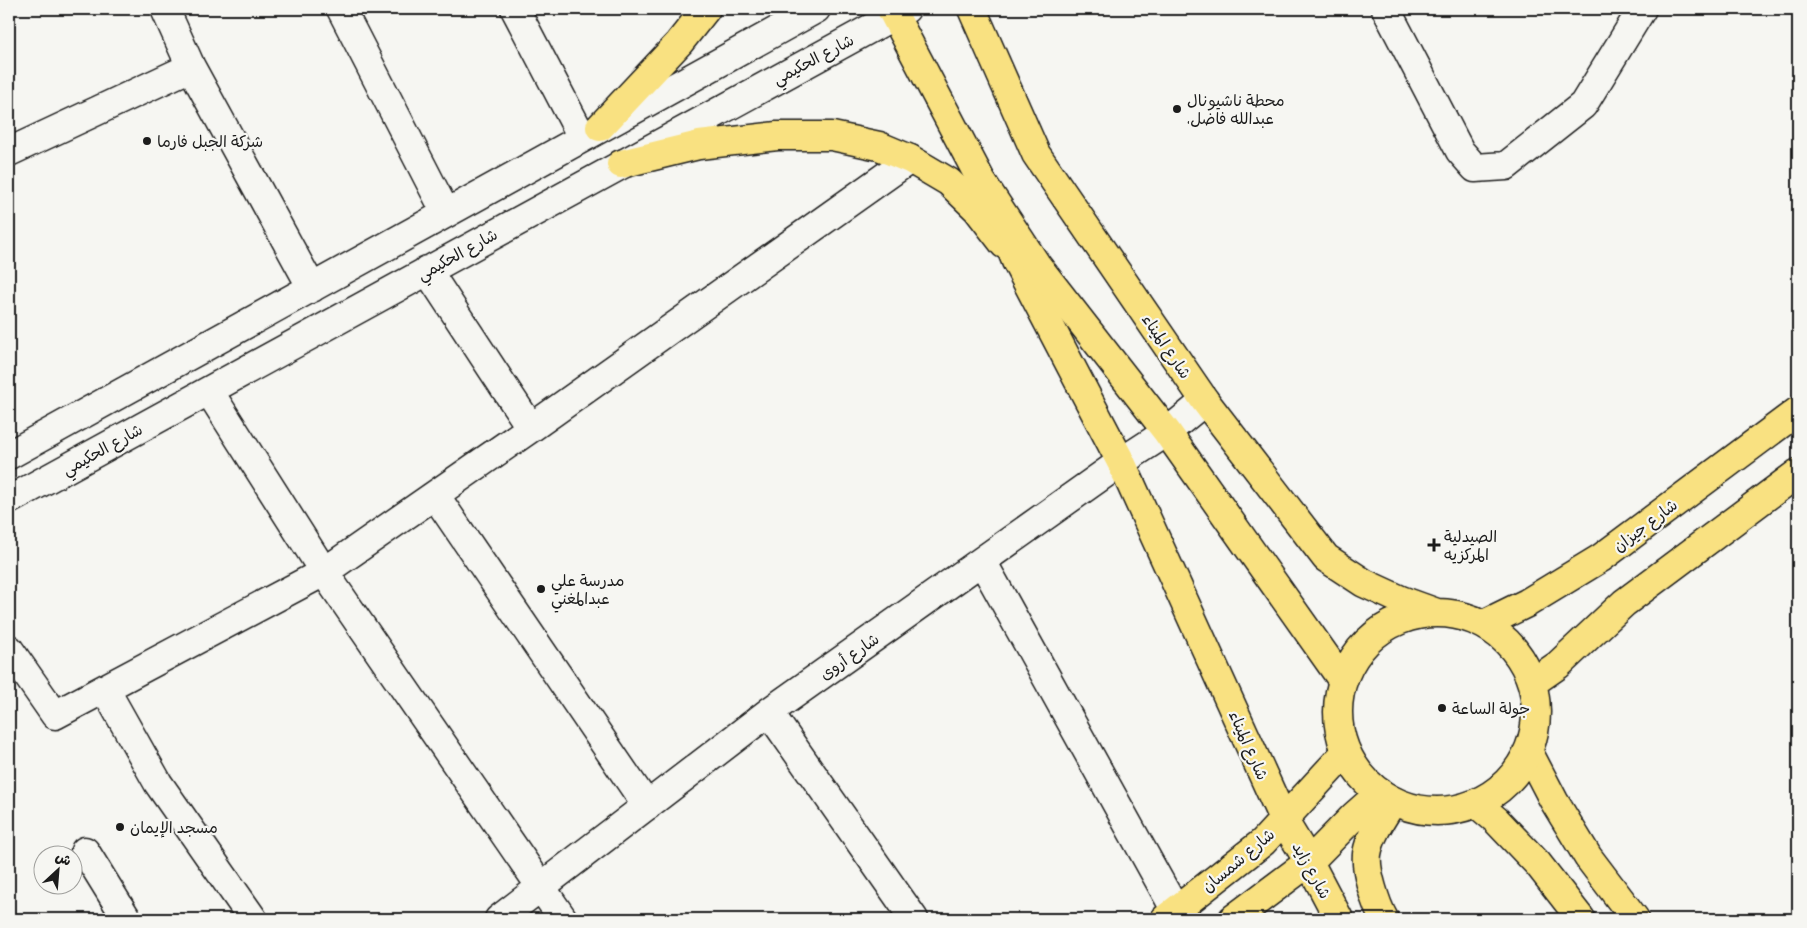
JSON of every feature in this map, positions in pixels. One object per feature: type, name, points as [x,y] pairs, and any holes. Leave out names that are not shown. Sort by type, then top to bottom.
[{"type":"main road","points":[[591,132],[679,43],[706,9]]},
{"type":"main road","name":"شارع الميناء","points":[[972,9],[1036,154],[1205,401],[1326,558],[1364,583],[1401,600],[1437,613]]},
{"type":"main road","name":"شارع الميناء","points":[[897,11],[982,182],[1016,261],[1121,462],[1284,821]]},
{"type":"main road","points":[[621,164],[699,145],[777,136],[832,136],[879,146],[910,159],[949,182],[977,209],[1016,261]]},
{"type":"main road","name":"شارع الميناء","points":[[982,182],[1036,264],[1167,432],[1343,681]]},
{"type":"main road","name":"شارع جيزان","points":[[1484,624],[1527,603],[1601,558],[1798,411]]},
{"type":"main road","points":[[1532,683],[1558,664],[1624,603],[1798,473]]},
{"type":"main road","points":[[1437,613],[1461,616],[1484,624],[1505,639],[1521,659],[1532,683],[1537,707],[1536,730],[1529,753],[1510,780],[1498,791],[1477,804],[1449,811],[1420,810],[1386,797],[1360,775],[1346,752],[1340,735],[1338,717],[1339,698],[1343,681],[1353,658],[1369,639],[1390,625],[1413,616],[1437,613]]},
{"type":"main road","name":"شارع شمسان","points":[[1171,915],[1263,842],[1346,752]]},
{"type":"main road","points":[[1529,753],[1554,801],[1588,857],[1635,919]]},
{"type":"main road","points":[[1233,919],[1309,862],[1354,816],[1386,797]]},
{"type":"main road","points":[[1384,919],[1370,883],[1367,855],[1386,797]]},
{"type":"main road","points":[[1477,804],[1496,820],[1538,864],[1582,919]]},
{"type":"main road","name":"شارع زايد","points":[[1284,821],[1309,862],[1339,919]]},
{"type":"street","points":[[164,9],[191,68],[312,288]]},
{"type":"street","points":[[341,9],[446,213]]},
{"type":"street","points":[[516,9],[591,132]]},
{"type":"street","points":[[9,455],[816,9]]},
{"type":"street","points":[[1386,9],[1460,151],[1475,168],[1506,166],[1583,105],[1642,9]]},
{"type":"street","name":"شارع الحكيمي","points":[[9,500],[897,11]]},
{"type":"street","points":[[9,152],[191,68]]},
{"type":"street","points":[[9,649],[55,715],[324,572],[531,428],[910,159]]},
{"type":"street","points":[[427,270],[531,428]]},
{"type":"street","points":[[209,391],[324,572],[563,919]]},
{"type":"street","name":"شارع أروى","points":[[500,919],[769,712],[1121,462],[1167,432],[1205,401]]},
{"type":"street","points":[[435,495],[647,806]]},
{"type":"street","points":[[982,561],[1171,915]]},
{"type":"street","points":[[105,688],[158,784],[253,919]]},
{"type":"street","points":[[769,712],[914,919]]},
{"type":"street","points":[[85,851],[127,919]]},
{"type":"place","name":"محطة ناشيونال .عبدالله فاضل","points":[[1177,109]]},
{"type":"place","name":"شركة الجبل فارما","points":[[147,141]]},
{"type":"place","name":"الصيدلية المركزيه","points":[[1434,545]]},
{"type":"place","name":"مدرسة علي عبدالمغني","points":[[541,589]]},
{"type":"place","name":"جولة الساعة","points":[[1442,708]]},
{"type":"place","name":"مسجد الإيمان","points":[[120,827]]}]
